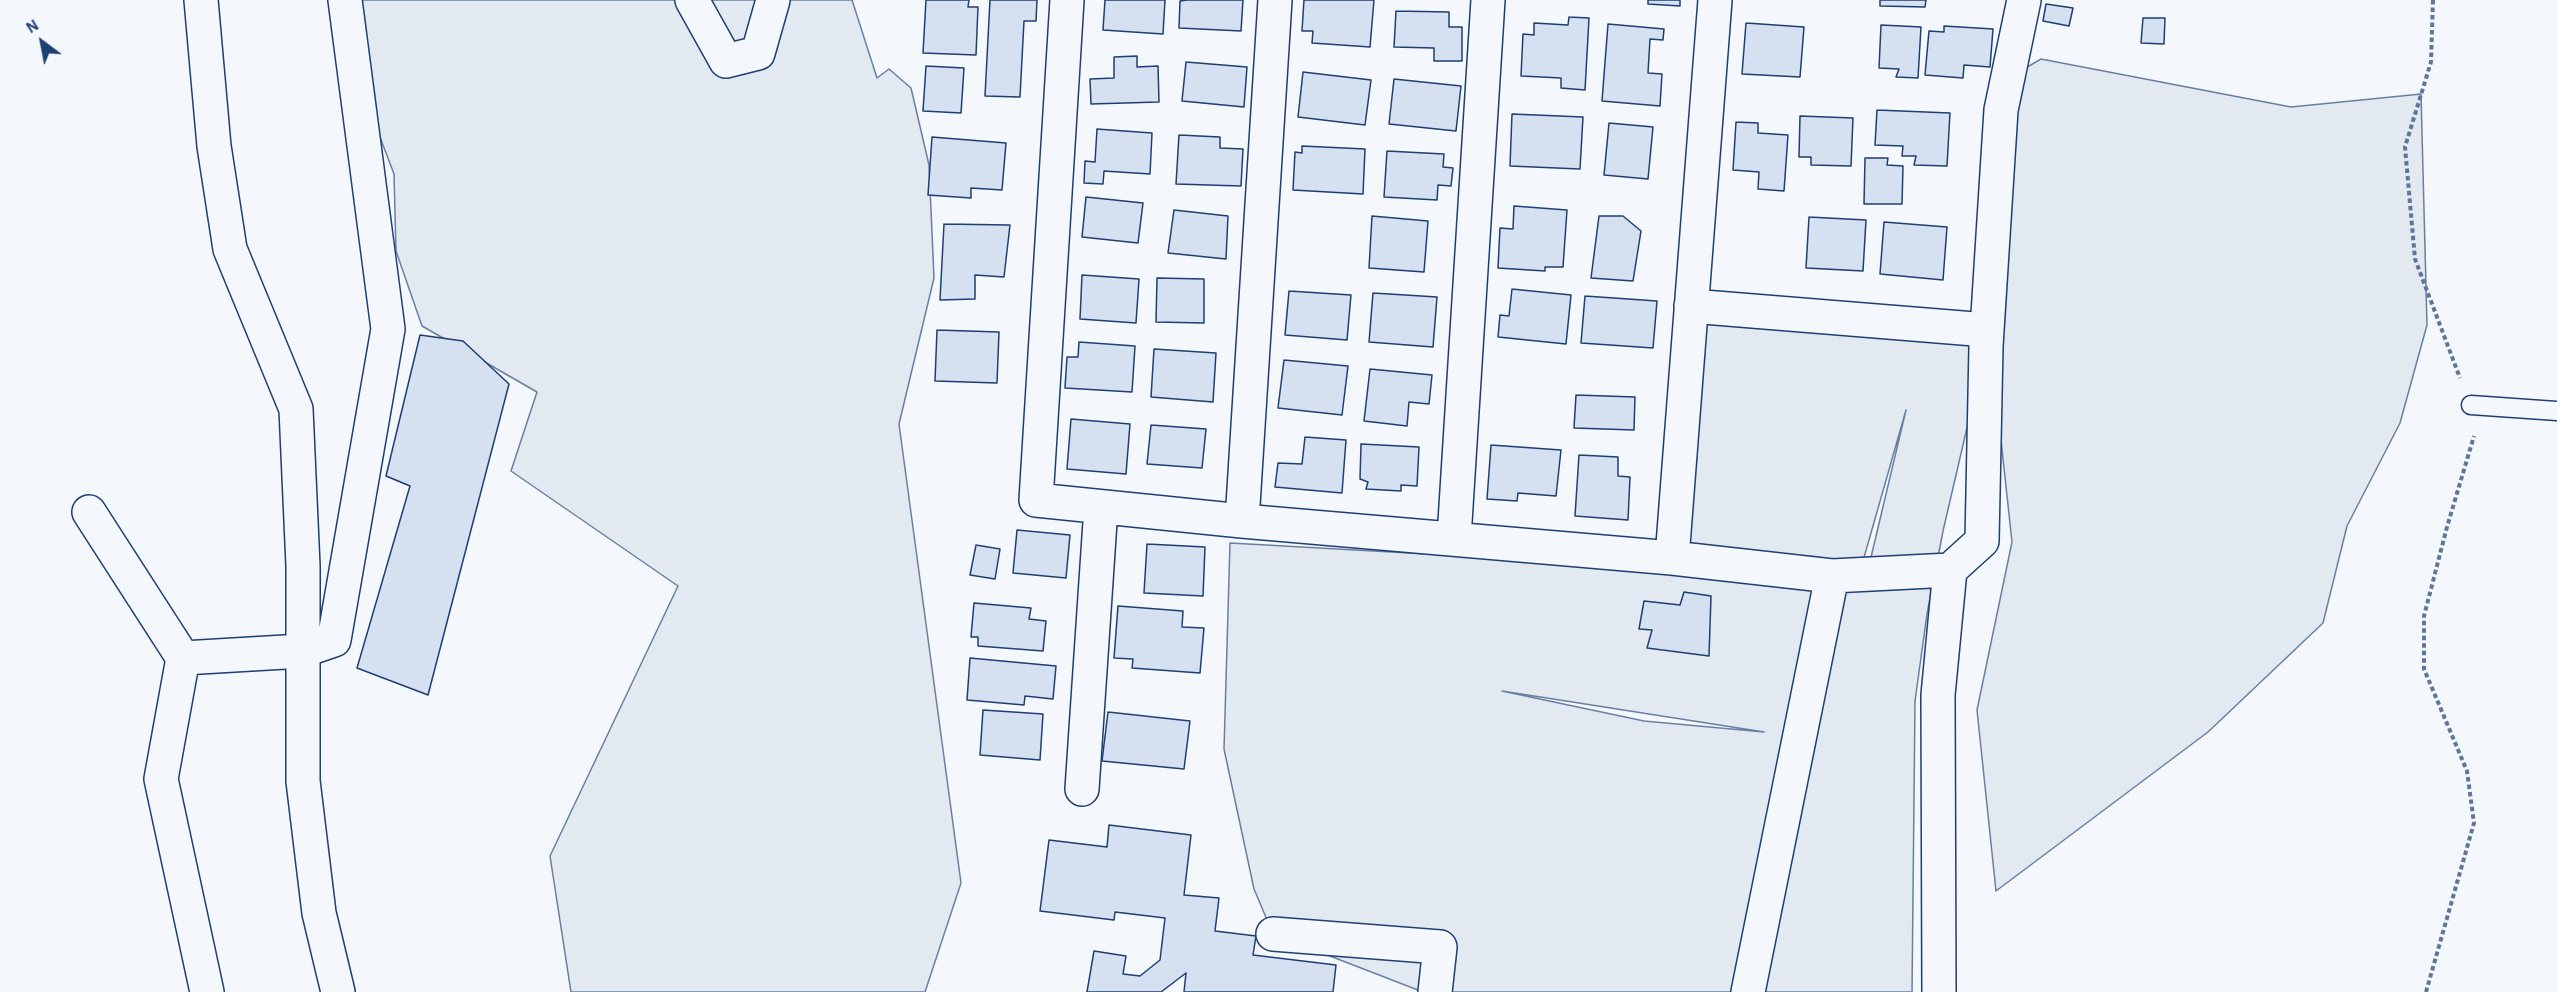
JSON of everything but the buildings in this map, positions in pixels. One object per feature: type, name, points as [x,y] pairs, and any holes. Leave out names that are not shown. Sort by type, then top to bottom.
[{"type":"street","points":[[201,0],[214,146],[230,249],[296,408],[303,566],[303,781],[319,913],[338,992]]},
{"type":"street","points":[[183,658],[302,651],[334,640],[388,328],[345,0]]},
{"type":"street","points":[[693,0],[726,61],[758,53],[773,0]]},
{"type":"street","points":[[1066,0],[1036,500],[1242,521],[1672,558],[1832,576],[1950,570],[1982,541],[1987,330],[2001,110],[2024,0]]},
{"type":"street","points":[[1242,521],[1275,0]]},
{"type":"street","points":[[1454,538],[1488,0]]},
{"type":"street","points":[[1672,558],[1715,0]]},
{"type":"street","points":[[1691,306],[1987,330]]},
{"type":"street","points":[[1082,789],[1101,507]]},
{"type":"street","points":[[89,512],[183,658],[162,779],[207,992]]},
{"type":"street","points":[[1940,992],[1938,695],[1950,570]]},
{"type":"street","points":[[1748,992],[1832,576]]},
{"type":"street","points":[[1273,934],[1440,947],[1435,992]]},
{"type":"lane","points":[[2471,405],[2557,411]]},
{"type":"path","points":[[2426,992],[2474,823],[2467,771],[2424,669],[2424,616],[2447,527],[2476,430],[2471,405],[2415,259],[2405,147],[2431,62],[2433,0]]},
{"type":"shaded area","points":[[328,0],[852,0],[877,78],[889,69],[911,88],[929,165],[934,278],[899,424],[961,883],[925,992],[571,992],[550,856],[678,586],[511,471],[537,392],[422,326],[396,251],[394,174]]},
{"type":"shaded area","points":[[2041,59],[2291,107],[2421,94],[2427,325],[2400,423],[2347,526],[2323,623],[2208,732],[1996,891],[1977,710],[2012,542],[1988,320],[2017,73]]},
{"type":"shaded area","points":[[1695,316],[1986,346],[1943,531],[1927,614],[1915,701],[1912,992],[1423,992],[1273,934],[1254,889],[1224,749],[1230,543],[1517,559],[1671,558]],"holes":[[[1906,410],[1867,574],[1859,575]],[[1502,691],[1764,732],[1644,721]]]}]
